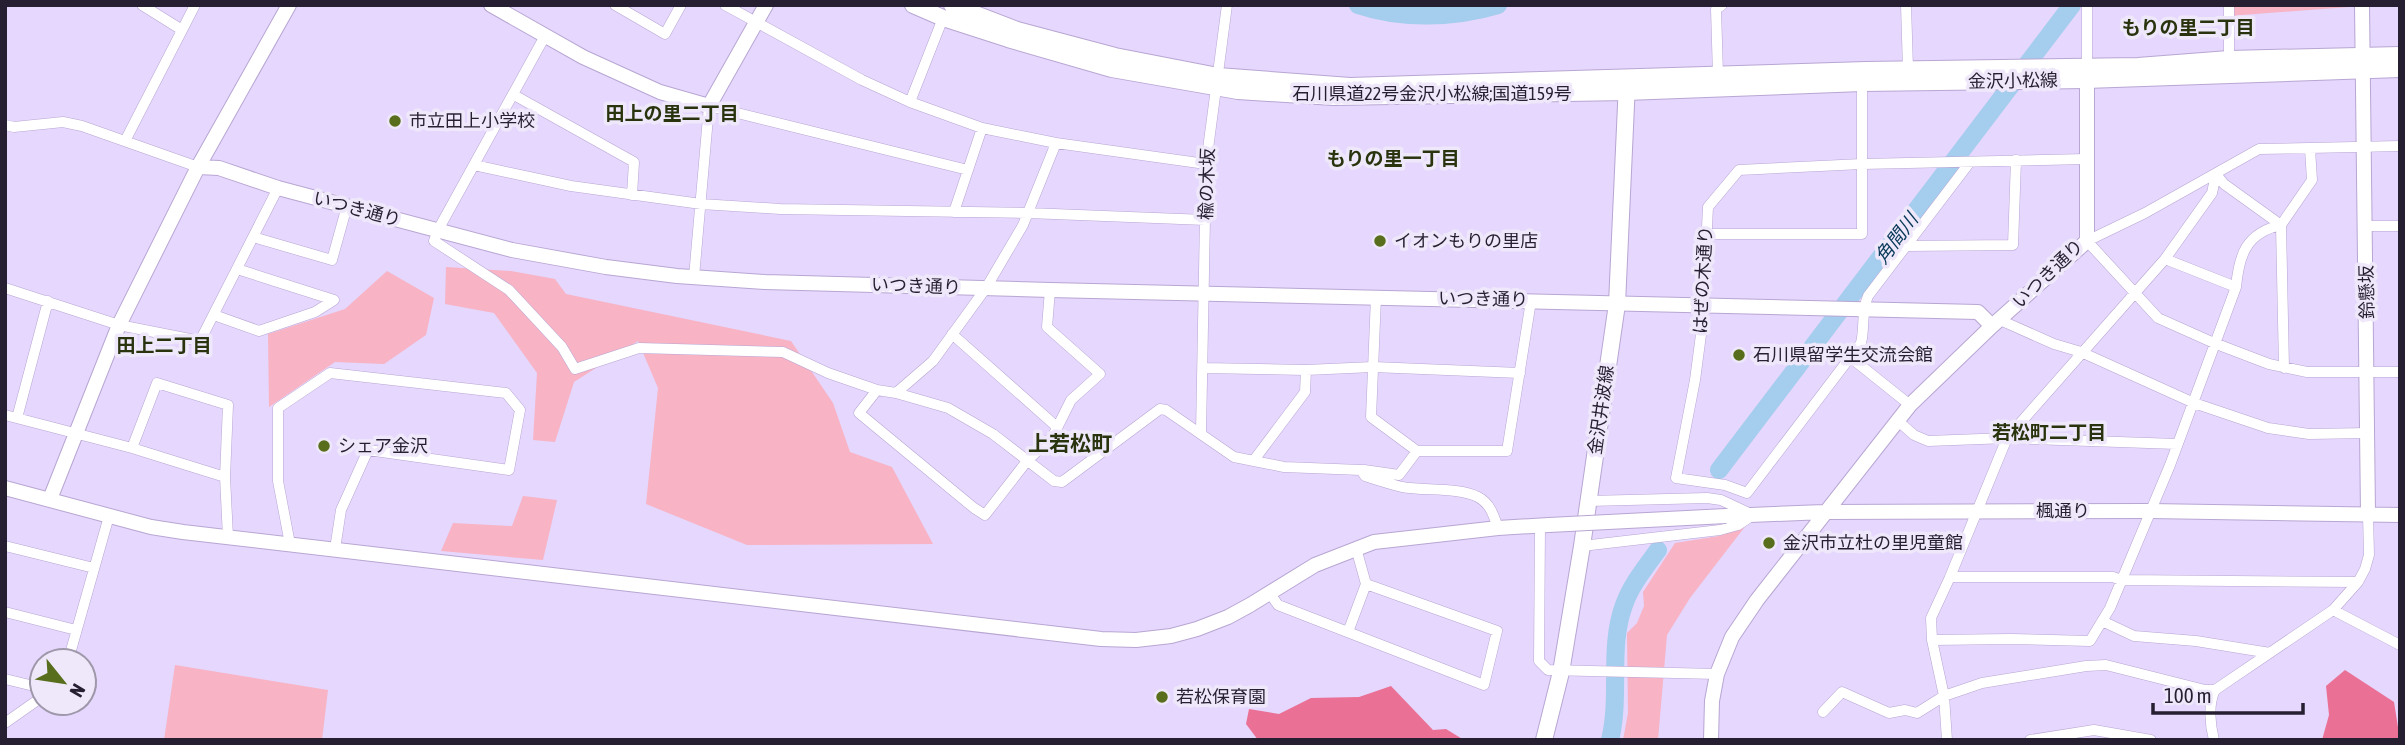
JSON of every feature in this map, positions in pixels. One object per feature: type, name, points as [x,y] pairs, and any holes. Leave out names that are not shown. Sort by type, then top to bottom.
[{"type":"main road","name":"石川県道22号金沢小松線;国道159号","points":[[914,5],[956,10],[1112,69],[1334,97],[1370,98],[1627,85]]},
{"type":"main road","name":"金沢小松線","points":[[1627,85],[1862,83],[2036,73],[2086,74],[2362,63],[2400,55]]},
{"type":"main road","name":"金沢小松線","points":[[2086,74],[2138,66],[2229,59],[2362,63],[2400,69]]},
{"type":"main road","name":"金沢小松線","points":[[1627,85],[1718,75],[1908,69],[2007,75]]},
{"type":"main road","name":"金沢井波線","points":[[1544,740],[1561,672],[1617,304],[1627,85]]},
{"type":"street","points":[[142,5],[182,30]]},
{"type":"street","points":[[125,141],[195,5]]},
{"type":"street","points":[[50,499],[120,325],[198,167],[289,5]]},
{"type":"street","points":[[491,5],[583,57],[660,92],[968,170]]},
{"type":"street","points":[[615,5],[665,34],[681,5]]},
{"type":"street","points":[[725,5],[862,80],[910,102],[982,128],[1056,143],[1206,164]]},
{"type":"street","points":[[694,277],[709,106],[766,5]]},
{"type":"street","name":"楡の木坂","points":[[1201,433],[1206,164],[1227,5]]},
{"type":"street","points":[[1718,75],[1716,9],[1722,5]]},
{"type":"street","points":[[1906,5],[1908,69]]},
{"type":"street","points":[[2086,74],[2087,5]]},
{"type":"street","points":[[2229,5],[2229,59]]},
{"type":"street","name":"鈴懸坂","points":[[2362,5],[2368,514]]},
{"type":"street","points":[[910,102],[956,10]]},
{"type":"street","points":[[545,36],[434,241],[509,290],[562,347],[575,369],[639,348],[783,352],[828,373],[877,390],[948,408],[993,434],[1054,481],[1062,482],[1160,409],[1201,433],[1234,457],[1284,467],[1361,470],[1399,475],[1417,451]]},
{"type":"street","name":"いつき通り","points":[[1711,740],[1712,701],[1717,674],[1732,637],[1757,600],[1910,405],[2087,241],[2086,74]]},
{"type":"street","points":[[1706,234],[1862,234],[1862,83]]},
{"type":"street","points":[[514,95],[634,162],[632,195]]},
{"type":"street","points":[[5,125],[14,127],[63,122],[82,126],[198,167]]},
{"type":"street","points":[[954,212],[982,128]]},
{"type":"street","points":[[896,393],[933,361],[986,288],[1028,213],[1056,143]]},
{"type":"street","points":[[2400,146],[2259,149],[2188,187],[2145,214],[2087,241],[2158,318],[2214,343],[2284,368],[2307,372],[2400,372]]},
{"type":"street","points":[[2284,368],[2281,225],[2312,180],[2310,149]]},
{"type":"street","name":"はぜの木通り","points":[[1850,357],[1747,493],[1725,485],[1676,478],[1695,380],[1703,306],[1708,207],[1739,170],[2086,159]]},
{"type":"street","points":[[1906,246],[2013,245],[2016,160]]},
{"type":"street","points":[[1857,309],[1966,162]]},
{"type":"street","points":[[474,165],[571,186],[701,204],[780,209],[1028,213],[1206,220]]},
{"type":"street","name":"いつき通り","points":[[198,167],[219,168],[278,188],[512,250],[606,267],[694,277],[1050,290],[1857,309]]},
{"type":"street","points":[[2216,174],[2224,184],[2281,225]]},
{"type":"street","points":[[1948,740],[1944,696],[1932,640],[1931,618],[1951,577],[2007,438],[2165,259],[2212,193],[2216,174]]},
{"type":"street","points":[[5,288],[120,325],[201,341],[278,188]]},
{"type":"street","points":[[253,237],[332,260],[347,206]]},
{"type":"street","points":[[1932,640],[2090,641],[2110,608],[2194,403],[2236,288],[2238,267],[2245,246],[2267,228],[2281,225]]},
{"type":"street","points":[[2366,226],[2400,226]]},
{"type":"street","points":[[2165,259],[2236,288]]},
{"type":"street","points":[[214,315],[259,331],[315,312],[334,300],[237,269]]},
{"type":"street","points":[[877,390],[859,413],[985,515],[1027,461],[1053,436],[1070,400],[1100,374],[1047,327],[1050,290]]},
{"type":"street","points":[[1376,297],[1371,417],[1417,451],[1507,451],[1531,300]]},
{"type":"street","points":[[17,418],[48,301]]},
{"type":"street","points":[[1857,309],[1978,312],[1996,323],[2081,352],[2194,403],[2280,431],[2309,434],[2369,433]]},
{"type":"street","points":[[1857,309],[1863,333],[1861,343],[1850,357],[1910,405]]},
{"type":"street","points":[[953,334],[1057,428]]},
{"type":"street","points":[[1203,368],[1373,368],[1520,373]]},
{"type":"street","points":[[1254,460],[1306,393],[1306,370]]},
{"type":"street","points":[[290,544],[278,481],[278,408],[330,373],[506,393],[520,410],[509,470],[368,450],[341,510],[335,549]]},
{"type":"street","points":[[132,449],[157,383],[228,405],[225,477],[228,537]]},
{"type":"street","points":[[5,415],[225,477]]},
{"type":"street","points":[[1897,420],[1914,435],[1927,441],[2007,438],[2177,444]]},
{"type":"street","points":[[1361,470],[1365,476],[1401,486],[1466,493],[1479,497],[1491,510],[1498,528]]},
{"type":"street","name":"楓通り","points":[[5,488],[151,527],[1101,639],[1136,640],[1171,636],[1228,617],[1315,565],[1374,542],[1498,528],[1824,512],[2150,511],[2400,515]]},
{"type":"street","points":[[1589,500],[1707,498],[1721,500],[1753,515]]},
{"type":"street","points":[[1823,712],[1842,692],[1889,713],[1905,710],[1917,713],[1944,696],[1982,683],[2086,666],[2106,665],[2205,690],[2215,690],[2333,610],[2358,582],[2369,555],[2368,514]]},
{"type":"street","points":[[1582,546],[1720,530],[1738,525],[1753,515]]},
{"type":"street","points":[[72,647],[109,516]]},
{"type":"street","points":[[1545,525],[1539,661],[1548,670],[1717,674]]},
{"type":"street","points":[[5,546],[94,569]]},
{"type":"street","points":[[1348,632],[1366,584],[1356,548]]},
{"type":"street","points":[[1951,577],[2358,582]]},
{"type":"street","points":[[1269,592],[1278,605],[1484,685],[1497,631],[1366,584]]},
{"type":"street","points":[[2333,610],[2400,645]]},
{"type":"street","points":[[5,612],[76,630]]},
{"type":"street","points":[[2102,621],[2134,636],[2185,640],[2270,653]]},
{"type":"street","points":[[5,679],[28,685]]},
{"type":"street","points":[[2214,740],[2211,729],[2212,698],[2215,690]]},
{"type":"street","points":[[5,723],[28,707]]},
{"type":"street","points":[[2030,740],[2094,730],[2151,740]]},
{"type":"shaded area","points":[[2229,5],[2348,5],[2349,7],[2229,16]]},
{"type":"shaded area","points":[[446,267],[511,271],[555,279],[566,294],[791,341],[833,403],[850,452],[892,467],[933,544],[747,545],[646,504],[658,388],[638,341],[574,382],[555,442],[533,440],[537,373],[494,313],[445,304]]},
{"type":"shaded area","points":[[387,271],[434,298],[426,335],[384,364],[335,362],[269,407],[268,334],[345,309]]},
{"type":"shaded area","points":[[523,496],[557,500],[543,560],[441,551],[453,523],[512,526]]},
{"type":"shaded area","points":[[1747,524],[1690,598],[1667,635],[1658,740],[1623,740],[1628,713],[1627,633],[1637,623],[1644,606],[1643,592],[1675,543],[1719,536]]},
{"type":"shaded area","points":[[175,665],[328,690],[322,740],[164,740]]},
{"type":"shaded area","points":[[2345,670],[2394,702],[2400,740],[2322,740],[2329,715],[2326,686]]},
{"type":"shaded area","points":[[1391,686],[1433,730],[1446,729],[1464,740],[1258,740],[1246,724],[1249,709],[1279,714],[1311,698],[1359,697]]},
{"type":"waterway","points":[[1358,5],[1392,13],[1428,16],[1464,13],[1498,5]]},
{"type":"waterway","name":"角間川","points":[[1719,470],[2072,5]]},
{"type":"waterway","name":"角間川","points":[[1610,740],[1615,706],[1615,655],[1619,621],[1630,590],[1658,550]]},
{"type":"place","name":"市立田上小学校","points":[[395,121]]},
{"type":"place","name":"イオンもりの里店","points":[[1380,241]]},
{"type":"place","name":"石川県留学生交流会館","points":[[1739,355]]},
{"type":"place","name":"シェア金沢","points":[[324,446]]},
{"type":"place","name":"金沢市立杜の里児童館","points":[[1769,543]]},
{"type":"place","name":"若松保育園","points":[[1162,697]]},
{"type":"district","name":"もりの里二丁目","points":[[2188,27]]},
{"type":"district","name":"田上の里二丁目","points":[[672,113]]},
{"type":"district","name":"もりの里一丁目","points":[[1393,158]]},
{"type":"district","name":"田上二丁目","points":[[164,345]]},
{"type":"district","name":"若松町二丁目","points":[[2049,432]]},
{"type":"district","name":"上若松町","points":[[1070,444]]}]
